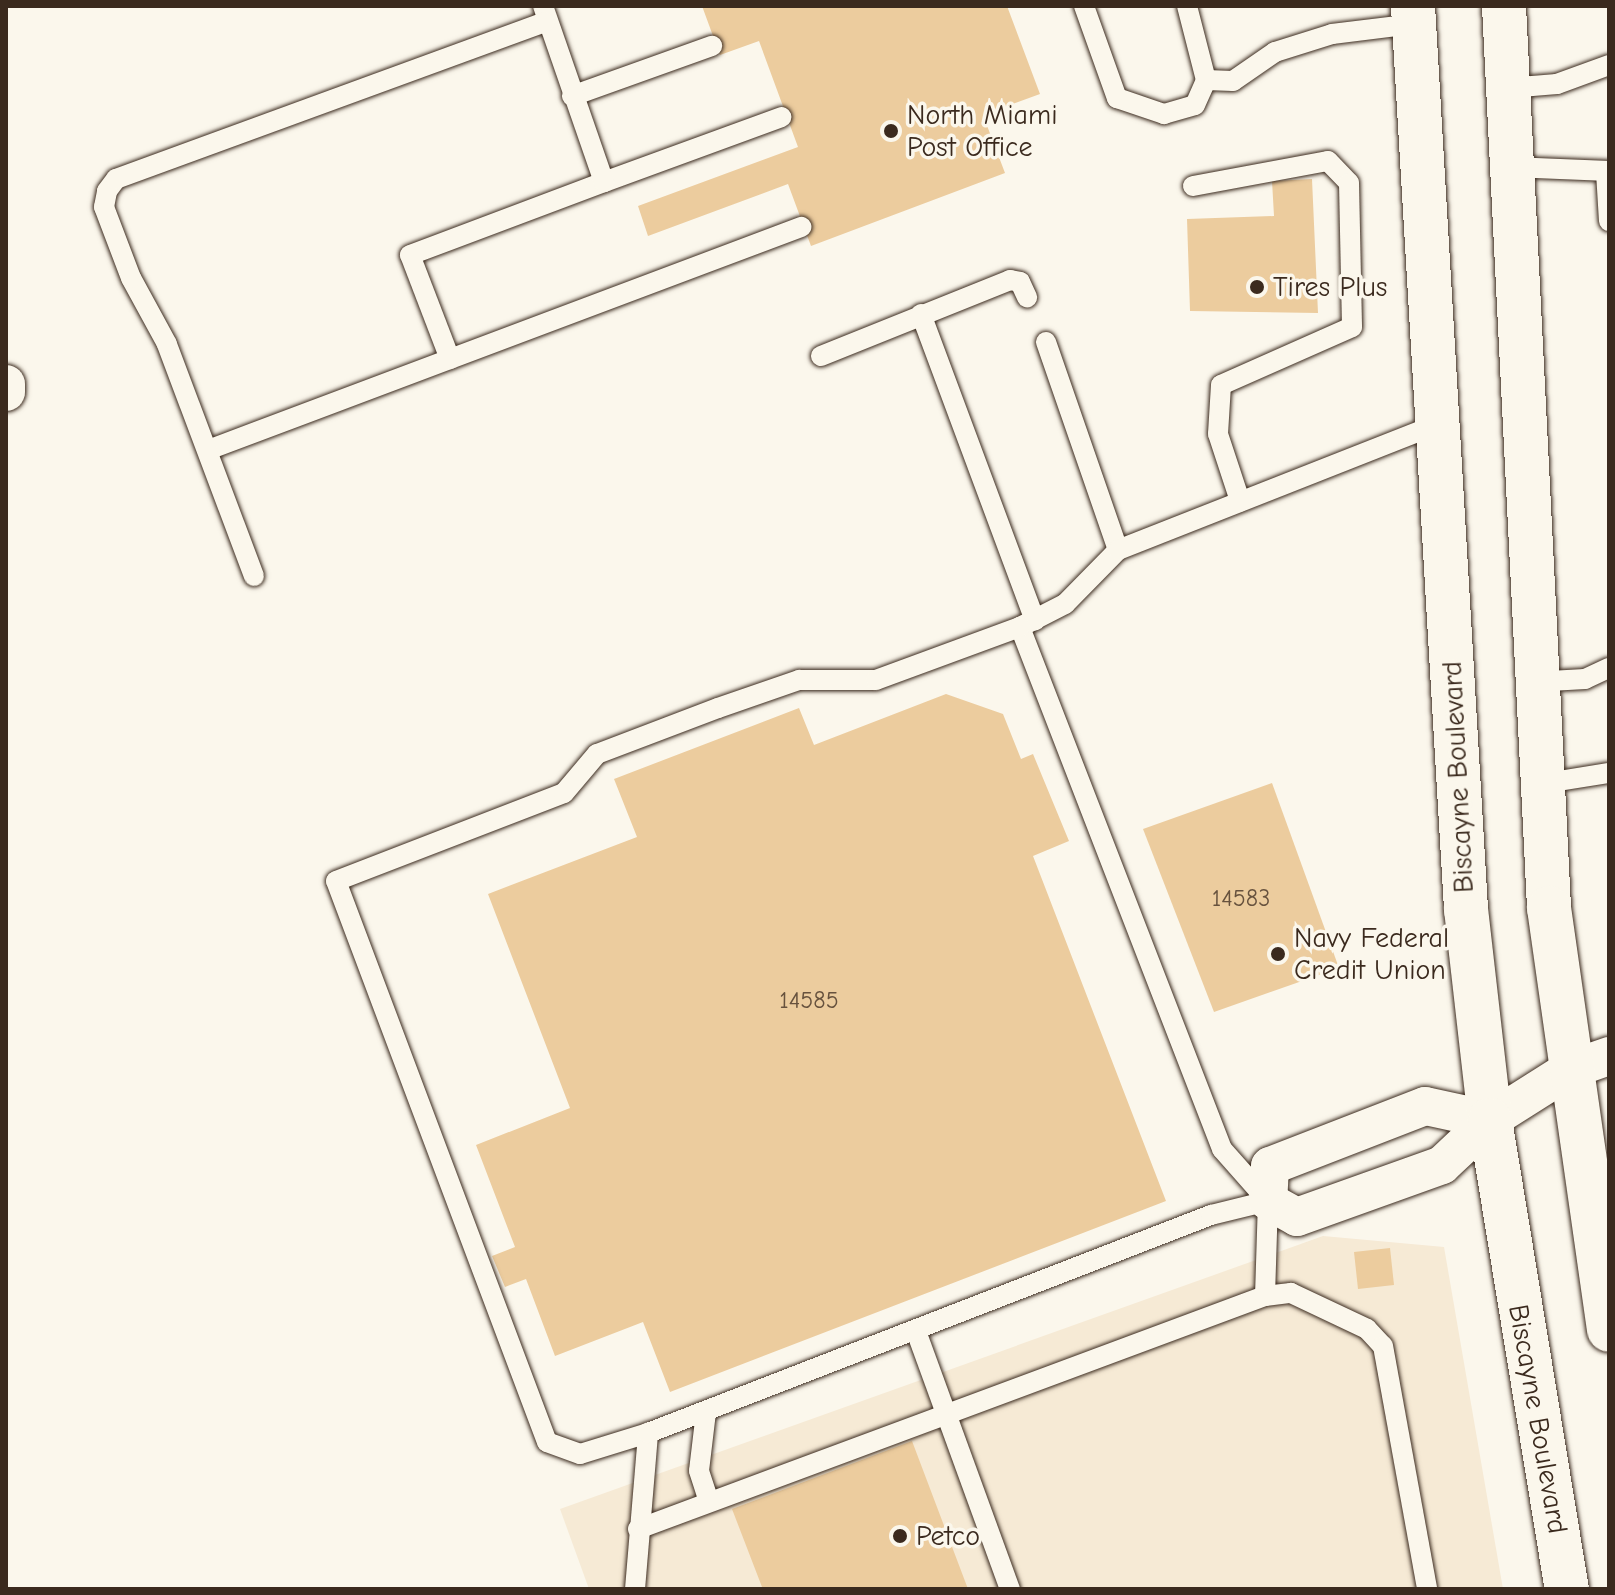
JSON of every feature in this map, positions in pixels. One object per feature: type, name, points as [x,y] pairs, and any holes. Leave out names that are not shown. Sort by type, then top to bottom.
[{"type":"main road","points":[[1504,6],[1532,682],[1540,784],[1569,1070],[1603,1256],[1609,1328]]},
{"type":"main road","name":"Biscayne Boulevard","points":[[1414,15],[1466,909],[1490,1120],[1567,1589]]},
{"type":"main road","points":[[1556,1526],[1583,1589]]},
{"type":"street","points":[[1490,1120],[1425,1106],[1270,1166],[1268,1201],[1297,1217],[1442,1165],[1490,1120],[1569,1070],[1609,1056]]},
{"type":"lane","points":[[1084,6],[1117,98],[1132,108],[1164,114],[1195,105],[1206,80],[1187,6]]},
{"type":"lane","points":[[254,576],[208,450],[104,207],[116,179],[544,14],[604,182]]},
{"type":"lane","points":[[1206,80],[1233,81],[1275,52],[1332,34],[1414,15]]},
{"type":"lane","points":[[572,96],[712,46]]},
{"type":"lane","points":[[1508,88],[1557,84],[1609,65]]},
{"type":"lane","points":[[450,359],[410,255],[782,117]]},
{"type":"lane","points":[[1193,186],[1328,161],[1349,183],[1352,327],[1221,385],[1218,434],[1240,501]]},
{"type":"lane","points":[[1511,167],[1608,172],[1609,221]]},
{"type":"lane","points":[[208,450],[801,227]]},
{"type":"lane","points":[[821,356],[1010,280],[1020,282],[1027,297]]},
{"type":"lane","points":[[921,314],[1028,623],[1222,1149],[1268,1201],[1265,1296]]},
{"type":"lane","points":[[1046,342],[1118,550]]},
{"type":"lane","points":[[1268,1201],[1211,1215],[706,1412],[580,1454],[547,1442],[336,881],[564,793],[597,754],[718,708],[799,680],[876,680],[1028,623],[1065,604],[1118,550],[1440,423]]},
{"type":"lane","points":[[1532,682],[1585,679],[1609,668]]},
{"type":"lane","points":[[1540,784],[1609,773]]},
{"type":"lane","points":[[638,1529],[1265,1296],[1304,1299],[1367,1329],[1383,1346],[1427,1589]]},
{"type":"lane","points":[[916,1331],[1010,1589]]},
{"type":"lane","points":[[706,1412],[699,1471],[709,1501]]},
{"type":"lane","points":[[635,1589],[648,1433]]},
{"type":"shaded area","points":[[1323,1236],[1444,1247],[1503,1589],[589,1589],[560,1509]]},
{"type":"building","name":"North Miami Post Office","points":[[702,6],[1007,6],[1040,94],[983,115],[1005,173],[811,246],[788,184],[648,236],[638,206],[798,147],[759,41],[720,55]]},
{"type":"building","points":[[1312,179],[1318,313],[1190,311],[1187,219],[1274,216],[1272,181]]},
{"type":"building","points":[[946,694],[1003,714],[1021,759],[1033,754],[1069,841],[1033,856],[1166,1201],[670,1392],[643,1322],[555,1356],[526,1279],[505,1287],[492,1256],[515,1247],[476,1145],[570,1108],[488,894],[637,837],[614,779],[799,708],[814,745]]},
{"type":"building","points":[[1272,783],[1339,968],[1214,1012],[1143,829]]},
{"type":"building","points":[[1390,1248],[1394,1285],[1358,1289],[1354,1252]]},
{"type":"building","points":[[912,1441],[968,1589],[757,1589],[762,1587],[732,1509]]},
{"type":"place","name":"North Miami Post Office","points":[[891,131]]},
{"type":"place","name":"Tires Plus","points":[[1257,287]]},
{"type":"place","name":"Navy Federal Credit Union","points":[[1278,954]]},
{"type":"place","name":"Petco","points":[[900,1536]]}]
